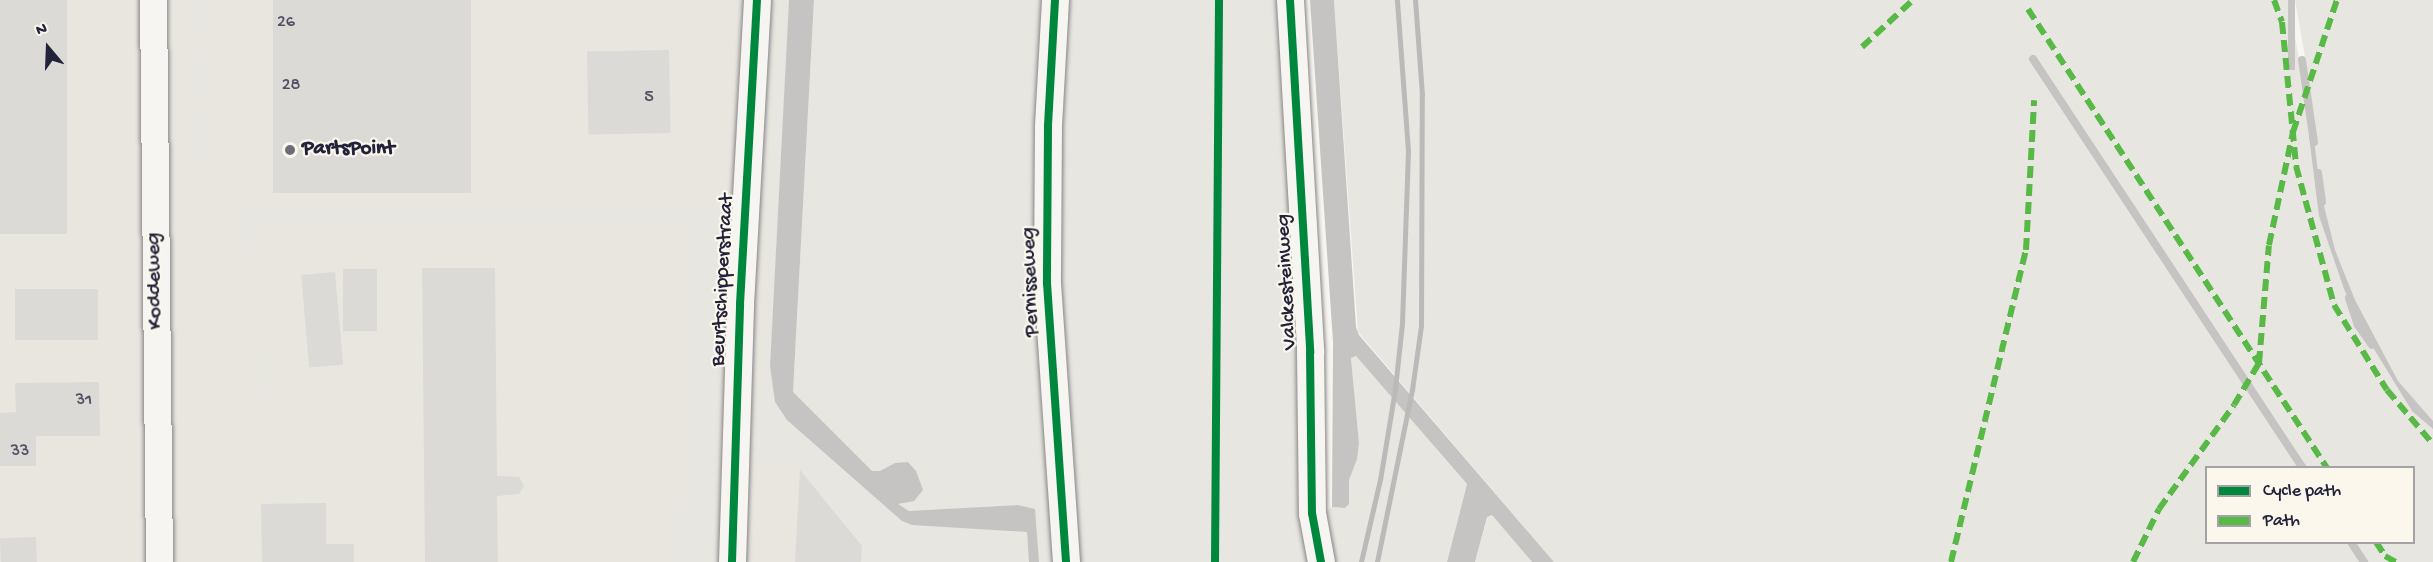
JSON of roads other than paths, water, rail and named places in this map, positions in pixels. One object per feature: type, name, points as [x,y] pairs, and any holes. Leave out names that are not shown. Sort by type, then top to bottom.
[{"type":"street","name":"Koddeweg","points":[[153,0],[159,562]]},
{"type":"street","name":"Beurtschipperstraat","points":[[732,562],[740,304],[757,0]]},
{"type":"street","name":"Pernisseweg","points":[[1055,0],[1048,127],[1047,283],[1066,562]]},
{"type":"street","name":"Valckesteinweg","points":[[1290,0],[1310,352],[1312,513],[1321,562]]},
{"type":"waterway","points":[[2033,59],[2302,466]]},
{"type":"waterway","points":[[2302,60],[2314,142]]},
{"type":"waterway","points":[[2318,173],[2322,202]]},
{"type":"waterway","points":[[2349,298],[2358,325],[2372,345]]},
{"type":"waterway","points":[[2352,544],[2364,562]]},
{"type":"railway","points":[[1361,562],[1380,480],[1395,389],[1402,323],[1408,151],[1397,0]]},
{"type":"railway","points":[[1377,562],[1412,390],[1421,326],[1422,95],[1415,0]]},
{"type":"place","name":"PartsPoint","points":[[290,150]]}]
